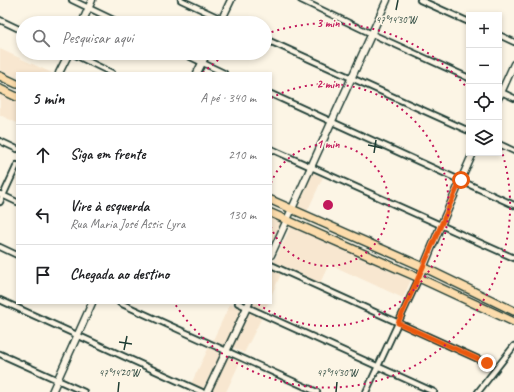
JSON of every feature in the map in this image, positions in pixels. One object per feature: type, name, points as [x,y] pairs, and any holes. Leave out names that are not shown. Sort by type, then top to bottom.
[{"type":"main road","points":[[0,76],[16,84]]},
{"type":"main road","points":[[0,89],[16,97]]},
{"type":"main road","points":[[272,200],[424,267],[514,310]]},
{"type":"main road","points":[[272,213],[419,278],[514,322]]},
{"type":"main road","points":[[502,317],[508,314],[507,307]]},
{"type":"street","points":[[72,0],[106,16]]},
{"type":"street","points":[[85,16],[92,0]]},
{"type":"street","points":[[181,0],[211,16]]},
{"type":"street","points":[[223,16],[231,0]]},
{"type":"street","points":[[301,0],[466,77]]},
{"type":"street","points":[[272,253],[387,0]]},
{"type":"street","points":[[420,0],[466,21]]},
{"type":"street","points":[[0,20],[16,28]]},
{"type":"street","points":[[502,36],[514,42]]},
{"type":"street","points":[[272,42],[466,130]]},
{"type":"street","points":[[60,72],[66,60]]},
{"type":"street","points":[[85,60],[110,72]]},
{"type":"street","points":[[196,60],[222,72]]},
{"type":"street","points":[[198,72],[204,60]]},
{"type":"street","points":[[502,90],[514,64]]},
{"type":"street","points":[[272,94],[514,204]]},
{"type":"street","points":[[502,95],[514,98]]},
{"type":"street","points":[[0,141],[16,149]]},
{"type":"street","points":[[502,145],[514,151]]},
{"type":"street","points":[[272,149],[514,258]]},
{"type":"street","points":[[366,392],[424,267],[440,225],[473,156]]},
{"type":"street","points":[[0,202],[1,195],[16,167]]},
{"type":"street","points":[[1,195],[16,202]]},
{"type":"street","points":[[0,247],[16,255]]},
{"type":"street","points":[[272,265],[487,363]]},
{"type":"street","points":[[0,300],[202,392]]},
{"type":"street","points":[[52,392],[92,304]]},
{"type":"street","points":[[122,304],[317,392]]},
{"type":"street","points":[[207,392],[248,305],[434,392]]},
{"type":"street","points":[[478,392],[514,346]]},
{"type":"street","points":[[0,354],[84,392]]},
{"type":"shaded area","points":[[0,49],[16,56],[16,60],[24,60],[50,72],[16,72],[16,78],[0,70]]},
{"type":"shaded area","points":[[0,94],[16,102],[16,123],[0,115]]},
{"type":"shaded area","points":[[311,172],[323,177],[306,214],[294,208]]},
{"type":"shaded area","points":[[272,216],[282,221],[274,240],[272,239]]},
{"type":"shaded area","points":[[291,226],[411,280],[403,298],[329,264],[320,283],[274,262]]},
{"type":"shaded area","points":[[272,270],[281,274],[272,294]]},
{"type":"shaded area","points":[[230,304],[243,310],[225,346],[213,340]]},
{"type":"shaded area","points":[[252,304],[267,304],[264,310]]},
{"type":"shaded area","points":[[250,311],[262,317],[244,353],[232,347]]},
{"type":"shaded area","points":[[209,347],[221,353],[203,389],[191,384]]},
{"type":"shaded area","points":[[228,356],[240,362],[226,392],[211,392]]},
{"type":"route","points":[[461,180],[398,323],[487,363]]}]
